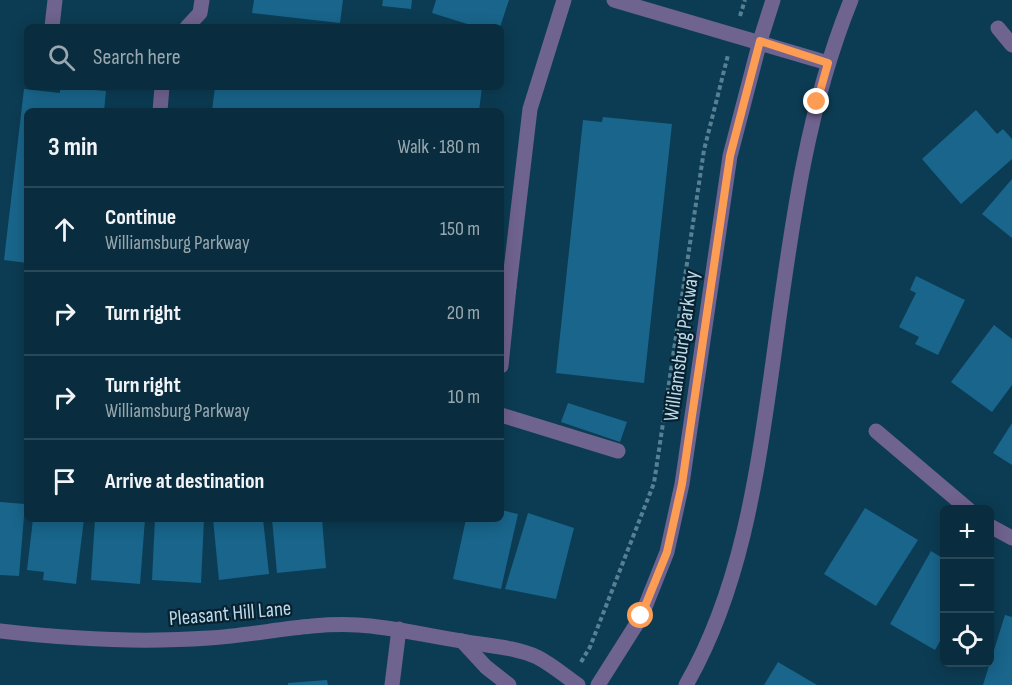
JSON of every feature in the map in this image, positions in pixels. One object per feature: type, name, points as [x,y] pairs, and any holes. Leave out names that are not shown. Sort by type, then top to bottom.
[{"type":"street","points":[[52,24],[55,0]]},
{"type":"street","points":[[190,24],[200,13],[202,0]]},
{"type":"street","points":[[504,307],[530,109],[564,0]]},
{"type":"street","points":[[614,0],[760,41],[828,63]]},
{"type":"street","name":"Williamsburg Parkway","points":[[598,685],[641,616],[667,552],[682,484],[730,156],[773,0]]},
{"type":"street","points":[[686,685],[714,626],[743,539],[761,446],[798,185],[828,63],[851,0]]},
{"type":"street","points":[[998,28],[1012,45]]},
{"type":"street","points":[[160,108],[162,90]]},
{"type":"street","points":[[504,218],[517,219]]},
{"type":"street","points":[[504,416],[618,451]]},
{"type":"street","points":[[876,431],[963,505]]},
{"type":"street","points":[[994,528],[1012,538]]},
{"type":"street","name":"Pleasant Hill Lane","points":[[0,632],[120,640],[211,638],[329,625],[358,625],[399,629],[504,646],[538,658],[574,682]]},
{"type":"street","points":[[392,685],[399,629]]},
{"type":"street","points":[[462,641],[486,667],[509,685]]},
{"type":"path","points":[[574,682],[654,483],[704,150],[722,75],[746,0]]},
{"type":"building","points":[[254,0],[343,0],[340,23],[252,13]]},
{"type":"building","points":[[383,0],[412,0],[411,9],[382,6]]},
{"type":"building","points":[[436,0],[509,0],[501,24],[467,24],[432,13]]},
{"type":"building","points":[[24,89],[60,93],[60,90],[106,91],[104,108],[24,108],[24,263],[4,260]]},
{"type":"building","points":[[215,90],[482,90],[479,108],[212,108]]},
{"type":"building","points":[[976,110],[997,134],[1003,129],[1012,139],[1012,159],[961,204],[922,159]]},
{"type":"building","points":[[603,117],[672,124],[644,383],[556,373],[583,120],[602,122]]},
{"type":"building","points":[[1012,179],[1012,238],[982,214]]},
{"type":"building","points":[[916,276],[965,300],[938,355],[915,344],[919,337],[899,327],[916,293],[910,290]]},
{"type":"building","points":[[994,325],[1012,339],[1012,385],[992,412],[951,382]]},
{"type":"building","points":[[568,403],[627,422],[620,442],[561,422]]},
{"type":"building","points":[[1012,423],[1012,465],[993,453]]},
{"type":"building","points":[[0,502],[24,504],[19,576],[0,575]]},
{"type":"building","points":[[865,508],[918,540],[876,606],[824,574]]},
{"type":"building","points":[[504,511],[518,514],[501,589],[453,579],[465,522],[504,522]]},
{"type":"building","points":[[528,513],[574,528],[556,599],[505,589]]},
{"type":"building","points":[[33,522],[84,522],[76,584],[43,580],[44,572],[27,570]]},
{"type":"building","points":[[95,522],[145,522],[140,584],[91,580]]},
{"type":"building","points":[[155,522],[204,522],[201,583],[152,580]]},
{"type":"building","points":[[213,522],[263,522],[269,574],[219,580]]},
{"type":"building","points":[[272,522],[322,522],[326,568],[277,573]]},
{"type":"building","points":[[931,551],[940,557],[940,641],[935,650],[890,624]]},
{"type":"building","points":[[1005,615],[1012,617],[1012,685],[983,685],[989,667],[994,667],[994,650]]},
{"type":"building","points":[[778,662],[817,685],[764,685]]},
{"type":"building","points":[[327,680],[328,685],[288,685],[288,683]]},
{"type":"route","points":[[641,616],[667,552],[682,484],[730,156],[760,41],[828,63],[817,102]]}]
